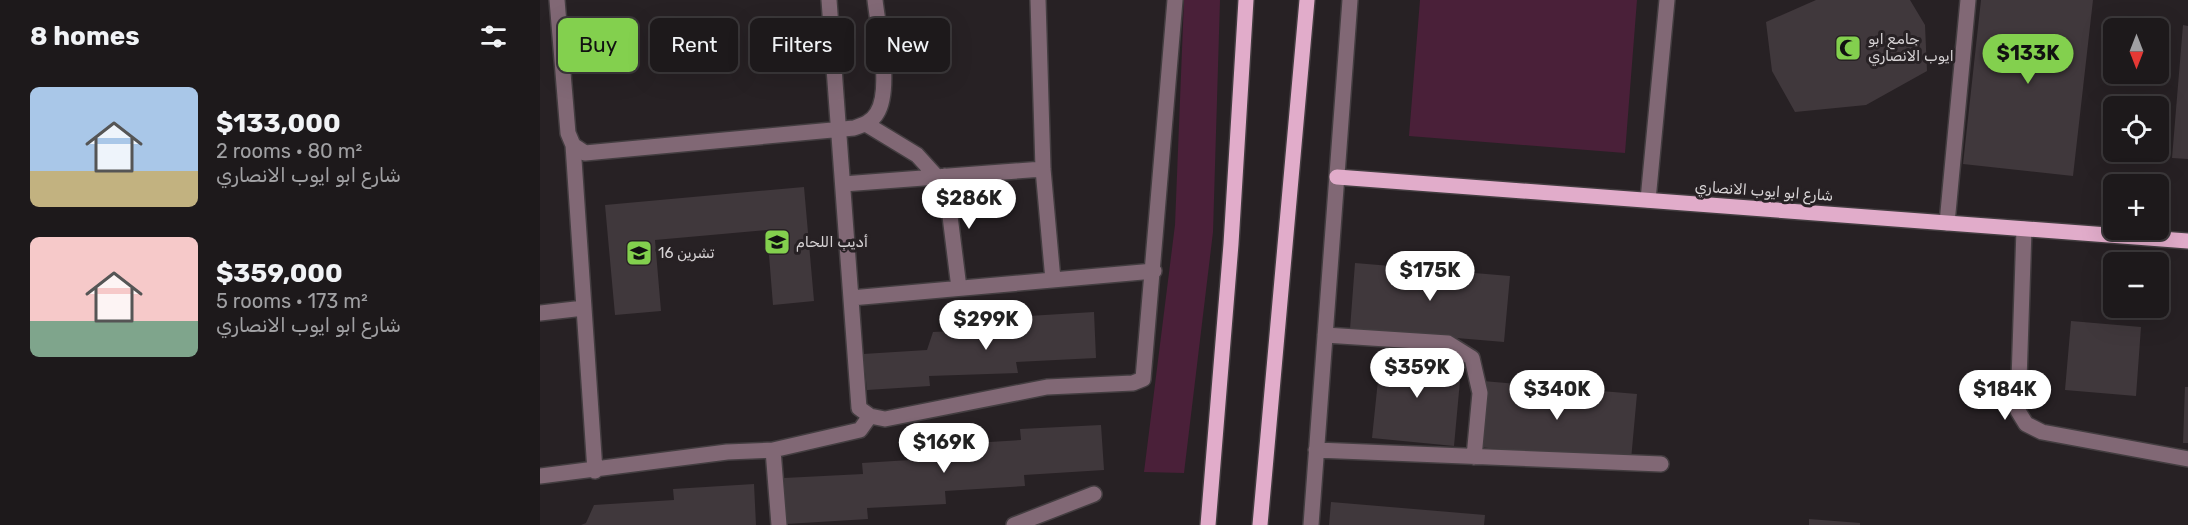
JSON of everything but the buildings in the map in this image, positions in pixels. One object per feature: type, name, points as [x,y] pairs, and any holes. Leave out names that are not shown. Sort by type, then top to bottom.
[{"type":"main road","points":[[1208,525],[1231,244],[1246,0]]},
{"type":"main road","points":[[1260,525],[1307,0]]},
{"type":"main road","name":"شارع ابو ايوب الانصاري","points":[[1337,177],[2188,242]]},
{"type":"street","points":[[557,0],[568,133],[573,145],[595,471]]},
{"type":"street","points":[[829,0],[859,408],[870,416],[885,419],[1047,387],[1133,383],[1143,379],[1154,271],[1175,0]]},
{"type":"street","points":[[573,145],[585,153],[594,153],[839,129],[866,124],[876,115],[884,90],[875,0]]},
{"type":"street","points":[[1038,0],[1043,169],[1053,280]]},
{"type":"street","points":[[1311,525],[1350,0]]},
{"type":"street","points":[[1648,200],[1666,0]]},
{"type":"street","points":[[1947,223],[1968,0]]},
{"type":"street","points":[[866,124],[917,155],[941,177],[959,288]]},
{"type":"street","points":[[843,184],[1043,169]]},
{"type":"street","points":[[2024,229],[2018,411],[2026,424],[2042,432],[2188,459]]},
{"type":"street","points":[[851,298],[1154,271]]},
{"type":"street","points":[[540,313],[584,308]]},
{"type":"street","points":[[1325,334],[1448,343],[1472,358],[1480,393],[1474,457]]},
{"type":"street","points":[[540,476],[595,471],[727,452],[773,450],[860,430],[870,416]]},
{"type":"street","points":[[773,450],[779,525]]},
{"type":"street","points":[[1316,450],[1661,464]]},
{"type":"street","points":[[1014,525],[1094,494]]},
{"type":"shaded area","points":[[1184,0],[1220,0],[1213,232],[1184,473],[1144,472],[1175,225]]},
{"type":"shaded area","points":[[1420,0],[1637,0],[1625,153],[1409,136]]},
{"type":"place","name":"جامع ابو ايوب الانصاري","points":[[1848,48]]},
{"type":"place","name":"أديب اللحام","points":[[777,242]]},
{"type":"place","name":"16 تشرين","points":[[639,253]]}]
